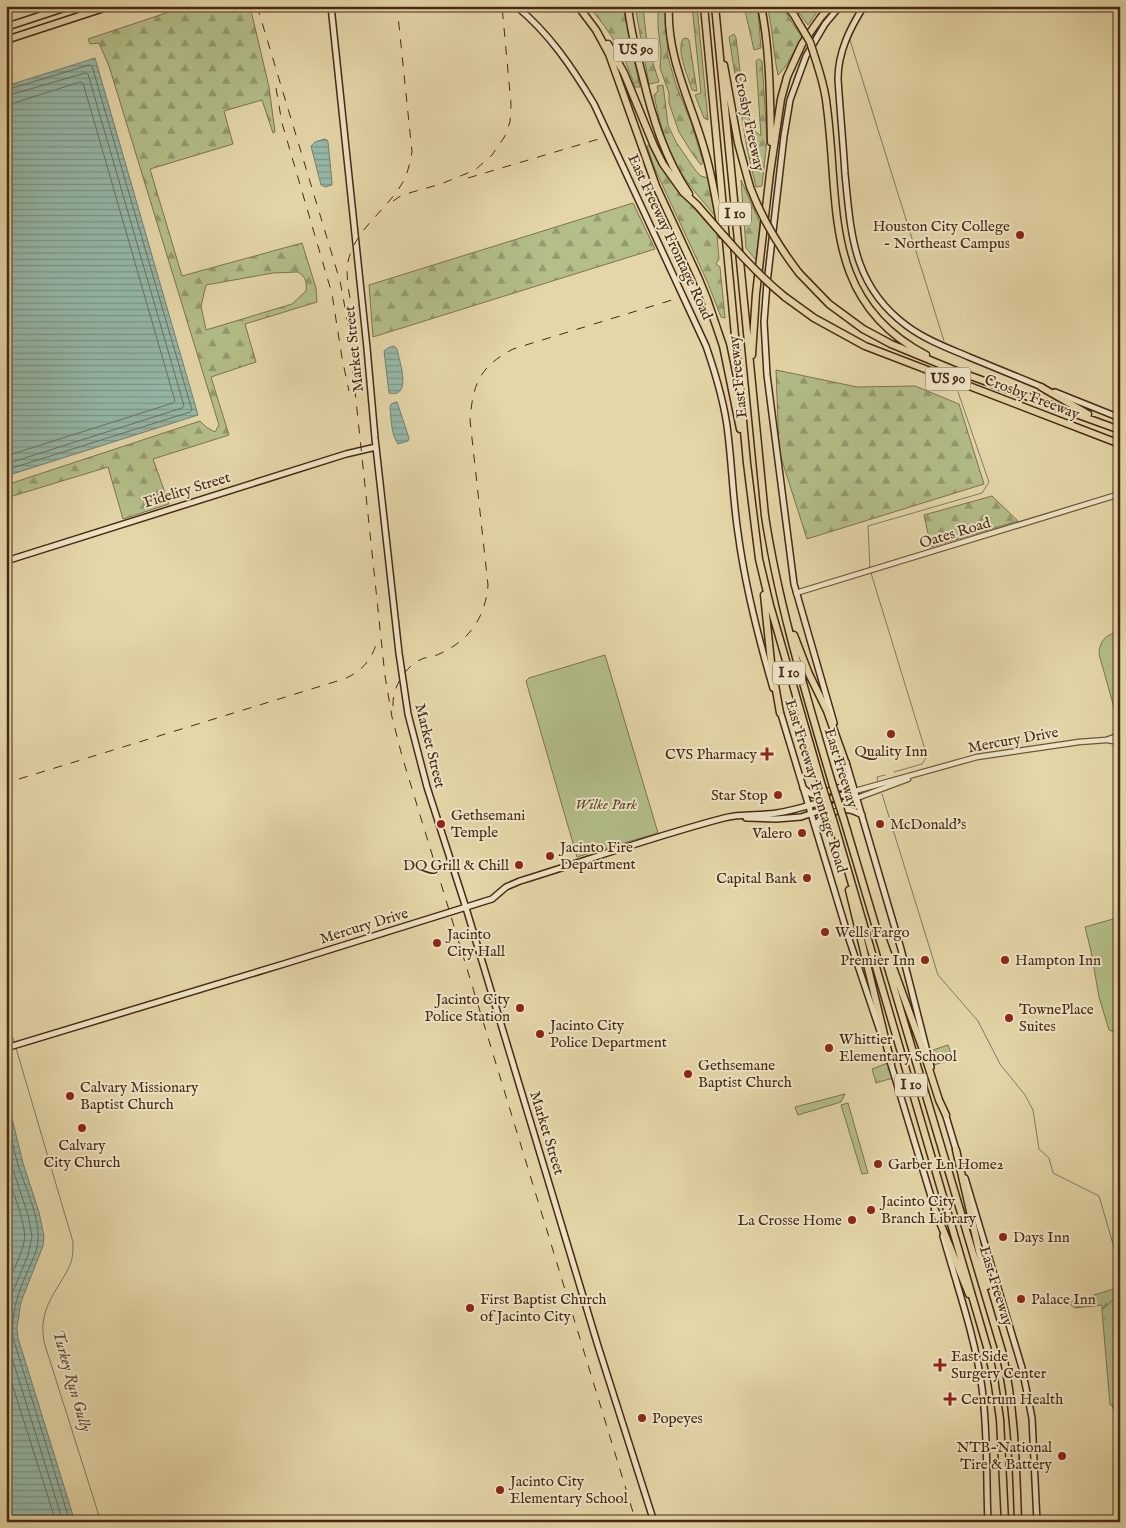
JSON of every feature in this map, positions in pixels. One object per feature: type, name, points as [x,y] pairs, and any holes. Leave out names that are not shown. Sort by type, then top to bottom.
[{"type":"highway","points":[[6,26],[70,6]]},
{"type":"highway","points":[[6,40],[110,6]]},
{"type":"highway","name":"Crosby Freeway","points":[[628,6],[632,35],[654,120],[665,151],[684,191],[770,285],[814,318],[865,346],[1120,444]]},
{"type":"highway","points":[[669,6],[673,52],[708,161],[729,273]]},
{"type":"highway","name":"East Freeway","points":[[704,6],[747,463],[759,559],[772,614],[983,1331],[998,1399],[1005,1522]]},
{"type":"highway","name":"East Freeway","points":[[715,6],[753,407],[763,502],[771,555],[799,670],[1006,1370],[1016,1455],[1018,1522]]},
{"type":"highway","points":[[761,6],[769,74],[771,163]]},
{"type":"highway","points":[[787,6],[810,42],[818,67],[827,108],[838,225],[848,271],[866,303],[885,327],[897,337],[954,370]]},
{"type":"highway","points":[[753,407],[754,320],[771,163],[781,99],[787,77],[802,44],[831,6]]},
{"type":"highway","points":[[579,8],[602,34],[616,57],[663,164],[684,191]]},
{"type":"highway","points":[[579,8],[596,30],[609,54],[656,186],[707,299],[723,346],[747,463]]},
{"type":"highway","name":"Crosby Freeway","points":[[717,22],[738,143],[750,187],[766,224],[777,242],[800,273],[829,304],[863,329],[891,344],[954,370],[1120,430]]},
{"type":"highway","points":[[1041,387],[1102,423]]},
{"type":"highway","points":[[759,559],[771,662],[780,713]]},
{"type":"highway","points":[[781,602],[800,654],[827,711],[846,764]]},
{"type":"highway","points":[[838,840],[891,1062]]},
{"type":"highway","points":[[861,880],[946,1115]]},
{"type":"highway","points":[[956,1150],[972,1213],[996,1332]]},
{"type":"highway","points":[[935,1210],[983,1331]]},
{"type":"main road","name":"Market Street","points":[[331,6],[376,447],[399,653],[408,714],[427,786],[466,908],[598,1346],[654,1522]]},
{"type":"main road","name":"East Freeway Frontage Road","points":[[516,6],[538,27],[566,59],[594,104],[703,339],[714,368],[728,434],[738,532],[745,575],[762,651],[849,939],[891,1062],[978,1365],[985,1416],[988,1522]]},
{"type":"main road","points":[[840,6],[825,24],[810,50],[790,100],[767,282],[764,322],[767,375],[790,554],[796,593],[901,950],[931,1065],[1022,1368],[1032,1418],[1037,1522]]},
{"type":"main road","points":[[864,6],[845,41],[838,64],[838,79],[849,216],[854,250],[866,280],[880,300],[907,327],[934,342],[1120,418]]},
{"type":"main road","name":"Fidelity Street","points":[[6,561],[346,454],[376,447]]},
{"type":"main road","points":[[803,787],[815,795],[842,788],[847,784],[850,774]]},
{"type":"main road","name":"Mercury Drive","points":[[9,1048],[466,908],[492,899],[506,887],[520,881],[576,862],[724,818],[740,814],[779,813],[855,791]]},
{"type":"main road","name":"Mercury Drive","points":[[724,818],[776,819],[802,817],[857,798]]},
{"type":"main road","points":[[815,827],[817,822],[824,817],[843,810],[852,810],[862,816]]},
{"type":"street","name":"Oates Road","points":[[796,593],[1120,494]]},
{"type":"street","name":"Mercury Drive","points":[[1106,740],[1120,735]]},
{"type":"street","name":"Mercury Drive","points":[[855,791],[977,757],[1079,742],[1106,740],[1120,742]]},
{"type":"street","name":"Mercury Drive","points":[[857,798],[925,772]]},
{"type":"green space","points":[[187,6],[250,6],[269,87],[275,132],[273,133],[262,100],[224,111],[233,144],[150,169],[182,276],[302,243],[316,288],[317,302],[245,324],[256,362],[211,377],[229,435],[153,459],[169,504],[123,519],[108,467],[6,498],[6,485],[200,421],[215,432],[219,425],[109,66],[99,43],[90,44],[88,39]],"holes":[[[298,272],[305,280],[306,291],[292,304],[206,330],[201,306],[206,285],[273,273]]]},
{"type":"green space","points":[[588,6],[623,6],[640,87],[635,87],[616,44],[604,25]]},
{"type":"green space","points":[[635,6],[643,6],[647,44],[659,82],[649,84]]},
{"type":"green space","points":[[658,6],[666,6],[668,57],[676,85],[691,122],[703,162],[701,165],[679,132],[669,103],[669,93],[660,68],[661,52]]},
{"type":"green space","points":[[692,6],[697,6],[708,120],[704,118],[695,95],[701,93]]},
{"type":"green space","points":[[744,6],[757,6],[761,48],[754,50]]},
{"type":"green space","points":[[767,6],[781,6],[802,37],[786,66],[778,75],[771,23]]},
{"type":"green space","points":[[794,6],[821,6],[808,25]]},
{"type":"green space","points":[[734,34],[743,95],[752,129],[761,136],[756,61],[759,59],[762,61],[767,140],[762,186],[756,187],[747,149],[729,37]]},
{"type":"green space","points":[[683,39],[689,40],[697,91],[692,90],[682,57],[681,44]]},
{"type":"green space","points":[[663,85],[668,125],[676,142],[696,171],[701,176],[708,178],[715,216],[685,179],[669,149],[654,95],[658,91],[657,86]]},
{"type":"green space","points":[[650,145],[658,162],[674,186],[717,234],[719,259],[716,264],[720,267],[725,318],[721,317],[707,281],[654,167],[647,146]]},
{"type":"green space","points":[[741,180],[760,223],[756,260],[746,248]]},
{"type":"green space","points":[[633,203],[655,249],[373,337],[369,285]]},
{"type":"green space","points":[[776,370],[857,387],[915,386],[959,404],[984,484],[807,539],[779,451]]},
{"type":"green space","points":[[992,496],[1018,521],[931,547],[924,515]]},
{"type":"green space","points":[[1120,632],[1120,720],[1115,711],[1099,649],[1105,638]]},
{"type":"green space","name":"Wilke Park","points":[[605,655],[658,833],[577,857],[526,681],[529,678]]},
{"type":"green space","points":[[1120,917],[1120,1030],[1114,1032],[1109,1030],[1099,997],[1085,927]]},
{"type":"green space","points":[[948,1045],[953,1059],[934,1065],[930,1051]]},
{"type":"green space","points":[[888,1063],[893,1078],[876,1083],[872,1069]]},
{"type":"green space","points":[[845,1094],[841,1102],[798,1115],[795,1107]]},
{"type":"green space","points":[[848,1103],[868,1173],[862,1174],[841,1105]]},
{"type":"green space","points":[[1120,1287],[1120,1293],[1102,1310],[1102,1305],[1075,1308],[1068,1303]]},
{"type":"green space","points":[[1120,1293],[1120,1429],[1112,1405],[1110,1405],[1102,1310]]},
{"type":"water","points":[[95,58],[198,415],[6,476],[6,86]]},
{"type":"water","points":[[324,139],[328,142],[332,182],[332,185],[325,187],[321,185],[311,146],[315,142]]},
{"type":"water","points":[[394,346],[397,349],[402,369],[403,385],[401,390],[396,393],[389,393],[384,351]]},
{"type":"water","points":[[397,402],[409,438],[408,441],[398,444],[393,431],[390,407],[391,404]]},
{"type":"water","points":[[6,1094],[44,1236],[43,1246],[21,1302],[17,1328],[18,1338],[75,1522],[6,1522]]},
{"type":"waterway","points":[[850,40],[944,341]]},
{"type":"waterway","points":[[870,569],[868,526],[982,493],[989,482],[958,392]]},
{"type":"waterway","points":[[871,573],[927,756],[922,764],[894,772]]},
{"type":"waterway","points":[[878,782],[877,777],[885,775]]},
{"type":"waterway","points":[[882,794],[938,975],[978,1021],[1000,1064],[1025,1095],[1033,1110],[1039,1149],[1049,1158],[1053,1173],[1099,1196],[1120,1268]]},
{"type":"waterway","name":"Turkey Run Gully","points":[[6,1019],[15,1044]]},
{"type":"waterway","name":"Turkey Run Gully","points":[[16,1048],[73,1242],[70,1265],[51,1298],[46,1311],[43,1324],[44,1342],[101,1522]]},
{"type":"waterway","points":[[1120,1341],[1115,1361],[1120,1409]]},
{"type":"railway","points":[[257,6],[340,281],[348,324],[385,676],[392,717],[402,756],[636,1522]]},
{"type":"railway","points":[[350,298],[347,268],[355,243],[403,182],[408,171],[412,152],[397,6]]},
{"type":"railway","points":[[393,201],[402,195],[441,184],[475,170],[492,155],[505,136],[510,122],[511,104],[502,6]]},
{"type":"railway","points":[[276,88],[282,123],[332,294],[349,391]]},
{"type":"railway","points":[[468,178],[602,138]]},
{"type":"railway","points":[[393,706],[397,685],[405,672],[416,662],[437,655],[458,643],[473,627],[483,608],[488,585],[470,420],[473,396],[485,370],[513,349],[672,300]]},
{"type":"railway","points":[[19,779],[344,679],[362,668],[370,658],[378,638]]},
{"type":"place","name":"Houston City College - Northeast Campus","points":[[1020,235]]},
{"type":"place","name":"Quality Inn","points":[[891,734]]},
{"type":"place","name":"CVS Pharmacy","points":[[767,754]]},
{"type":"place","name":"Star Stop","points":[[778,795]]},
{"type":"place","name":"Gethsemani Temple","points":[[441,824]]},
{"type":"place","name":"McDonald's","points":[[880,824]]},
{"type":"place","name":"Valero","points":[[802,833]]},
{"type":"place","name":"Jacinto Fire Department","points":[[550,856]]},
{"type":"place","name":"DQ Grill & Chill","points":[[519,865]]},
{"type":"place","name":"Capital Bank","points":[[807,878]]},
{"type":"place","name":"Wells Fargo","points":[[825,932]]},
{"type":"place","name":"Jacinto City Hall","points":[[437,943]]},
{"type":"place","name":"Premier Inn","points":[[925,960]]},
{"type":"place","name":"Hampton Inn","points":[[1005,960]]},
{"type":"place","name":"Jacinto City Police Station","points":[[520,1008]]},
{"type":"place","name":"TownePlace Suites","points":[[1009,1018]]},
{"type":"place","name":"Jacinto City Police Department","points":[[540,1034]]},
{"type":"place","name":"Whittier Elementary School","points":[[829,1048]]},
{"type":"place","name":"Gethsemane Baptist Church","points":[[688,1074]]},
{"type":"place","name":"Calvary Missionary Baptist Church","points":[[70,1096]]},
{"type":"place","name":"Calvary City Church","points":[[82,1128]]},
{"type":"place","name":"Garber Ln Home2","points":[[878,1164]]},
{"type":"place","name":"Jacinto City Branch Library","points":[[871,1210]]},
{"type":"place","name":"La Crosse Home","points":[[852,1220]]},
{"type":"place","name":"Days Inn","points":[[1003,1237]]},
{"type":"place","name":"Palace Inn","points":[[1021,1299]]},
{"type":"place","name":"First Baptist Church of Jacinto City","points":[[470,1308]]},
{"type":"place","name":"East Side Surgery Center","points":[[940,1365]]},
{"type":"place","name":"Centrum Health","points":[[950,1399]]},
{"type":"place","name":"Popeyes","points":[[642,1418]]},
{"type":"place","name":"NTB-National Tire & Battery","points":[[1062,1456]]},
{"type":"place","name":"Jacinto City Elementary School","points":[[500,1490]]}]
